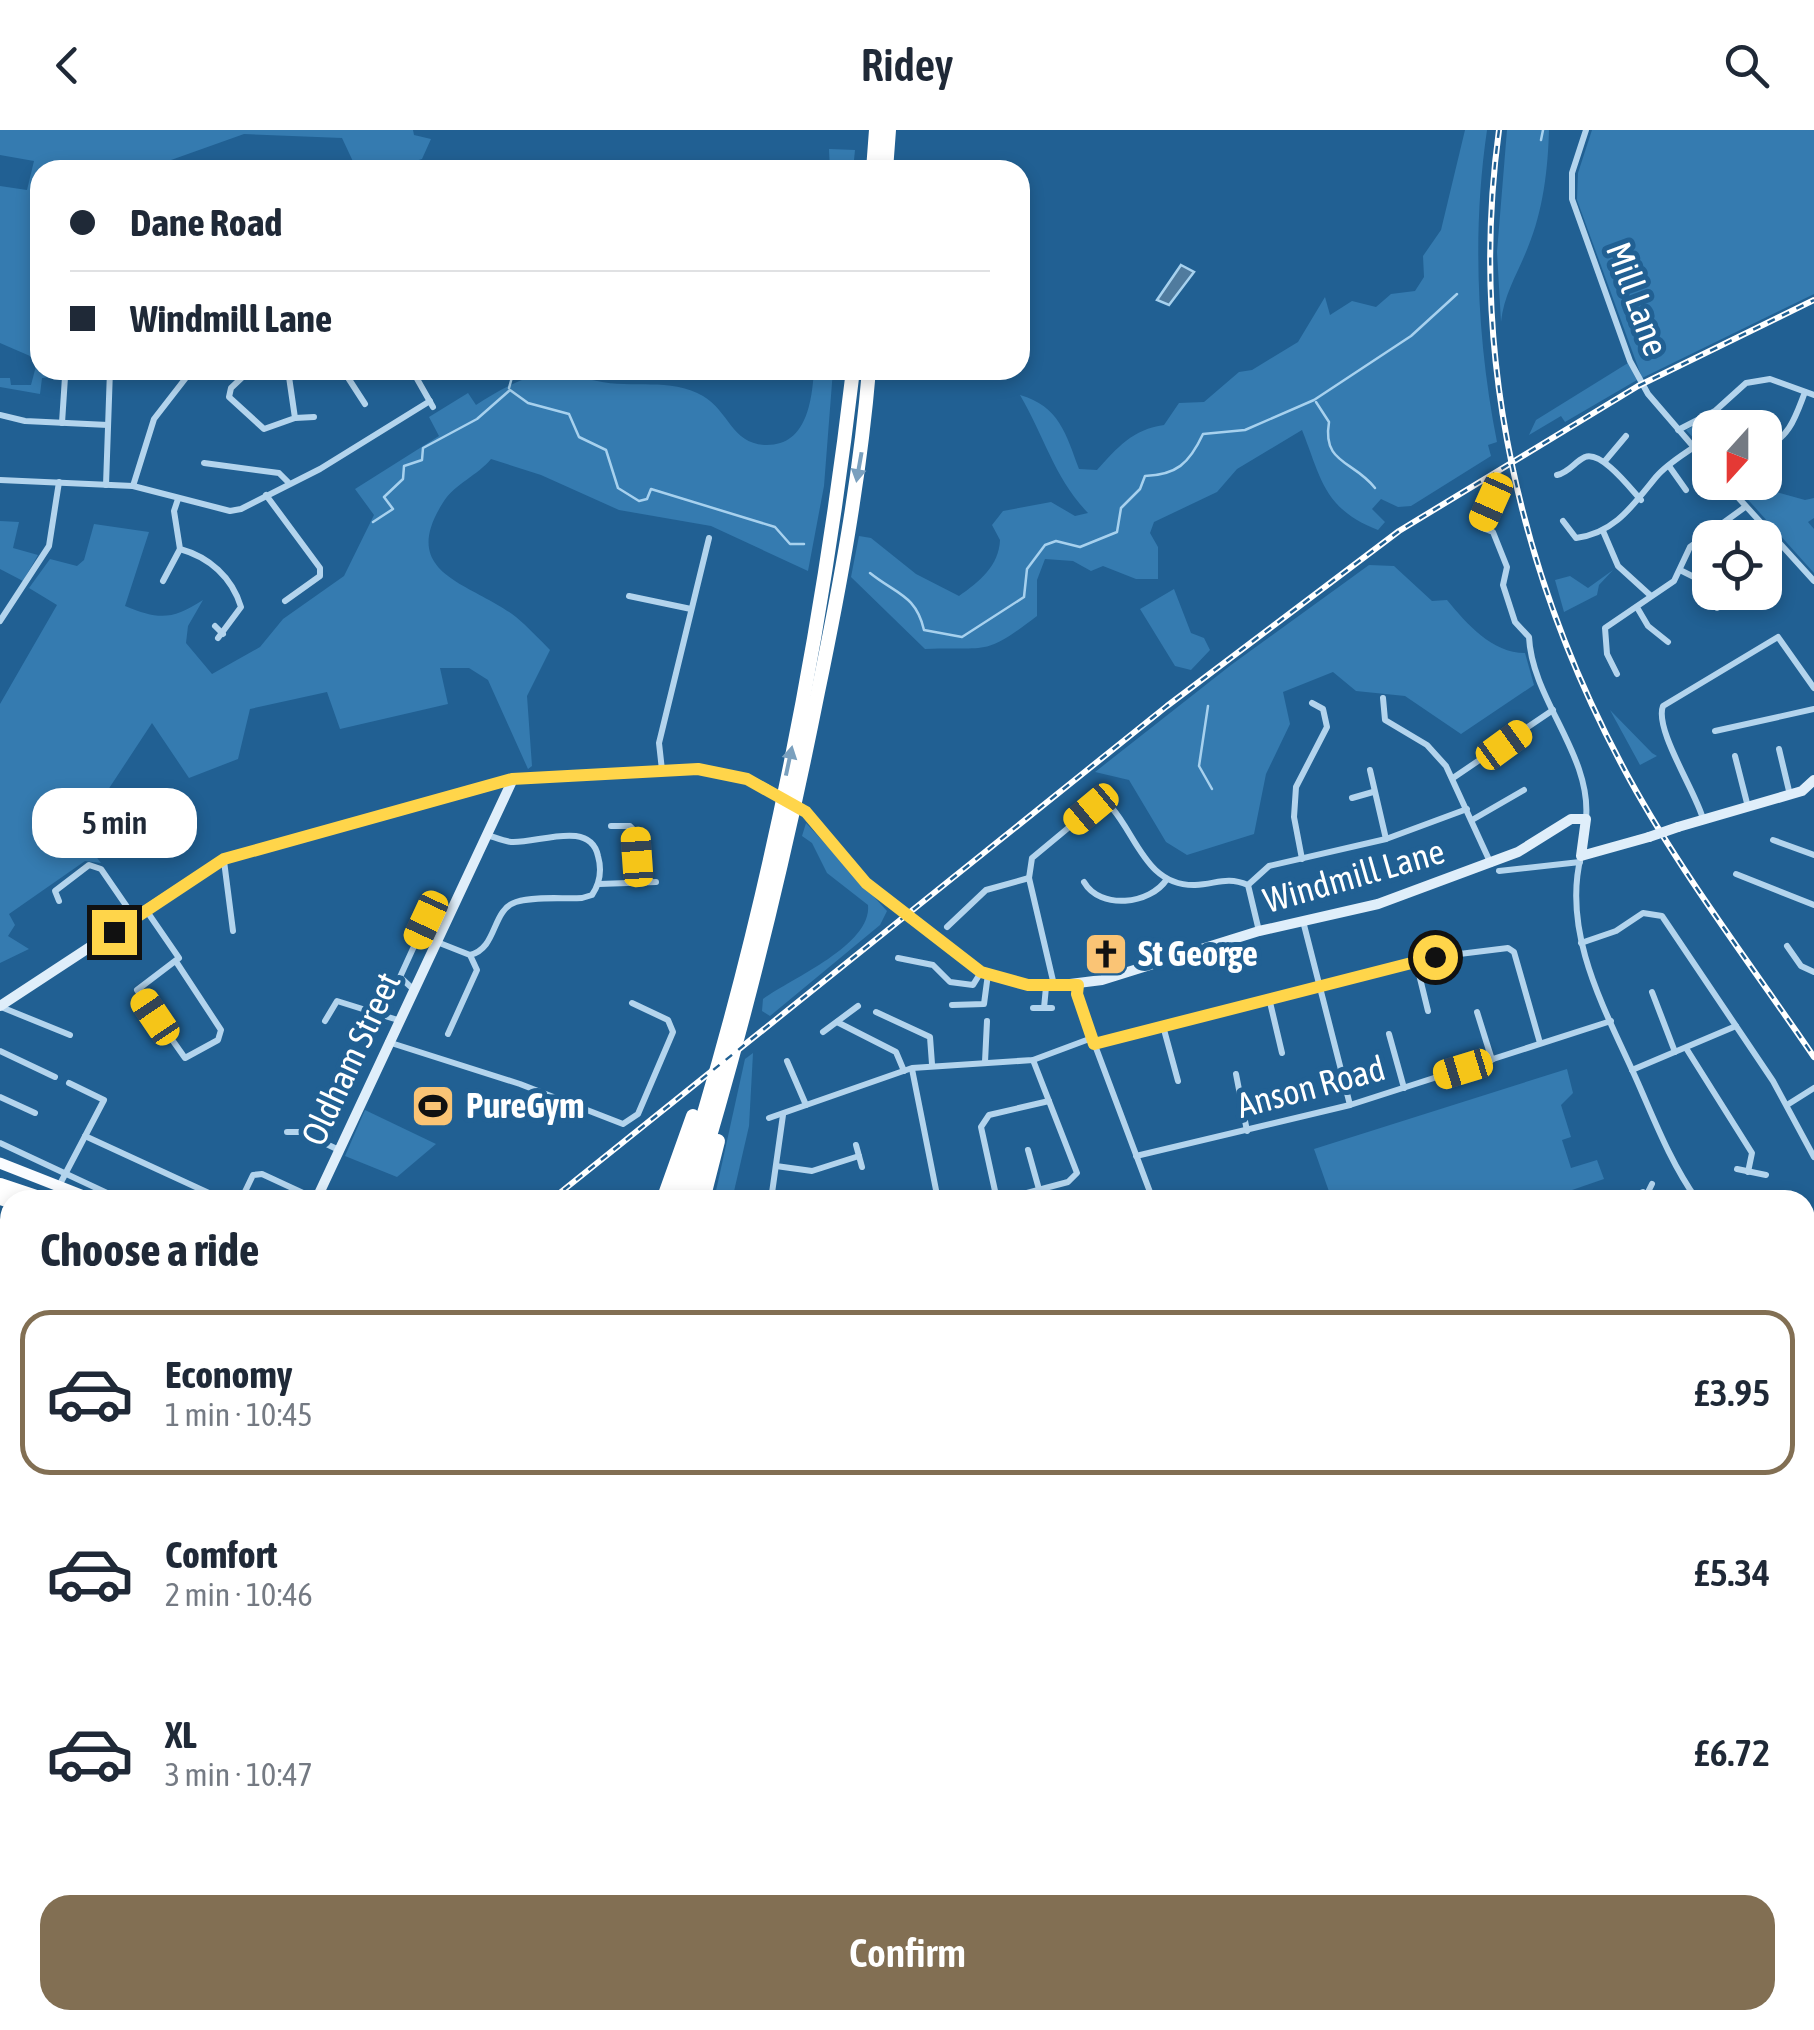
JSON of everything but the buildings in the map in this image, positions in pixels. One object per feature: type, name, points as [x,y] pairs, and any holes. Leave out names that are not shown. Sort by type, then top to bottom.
[{"type":"highway","points":[[874,160],[876,130]]},
{"type":"highway","points":[[887,160],[889,130]]},
{"type":"highway","points":[[680,1190],[736,992],[815,630],[852,380]]},
{"type":"highway","points":[[694,1190],[731,1062],[814,716],[864,442],[868,380]]},
{"type":"highway","points":[[667,1190],[736,992]]},
{"type":"highway","points":[[705,1190],[724,1115],[731,1062]]},
{"type":"main road","points":[[0,1163],[66,1190]]},
{"type":"street","name":"Mill Lane","points":[[1586,130],[1572,174],[1572,199],[1630,360],[1648,394],[1692,445]]},
{"type":"street","points":[[1678,430],[1715,411],[1746,383],[1770,379],[1814,395]]},
{"type":"street","points":[[62,423],[65,380]]},
{"type":"street","points":[[106,485],[110,380]]},
{"type":"street","points":[[133,486],[154,419],[184,380]]},
{"type":"street","points":[[239,380],[231,388],[230,401],[258,428],[291,423],[295,418],[289,380]]},
{"type":"street","points":[[349,380],[365,404]]},
{"type":"street","points":[[0,480],[133,486],[241,510],[288,482],[320,470],[432,404],[418,380]]},
{"type":"street","points":[[1782,438],[1791,427],[1804,392]]},
{"type":"street","points":[[0,414],[108,425]]},
{"type":"street","points":[[295,418],[314,417]]},
{"type":"street","points":[[1605,460],[1626,436]]},
{"type":"street","points":[[1564,521],[1576,538],[1602,531],[1641,500],[1669,466],[1692,449]]},
{"type":"street","points":[[1557,475],[1585,457],[1605,460],[1641,500]]},
{"type":"street","points":[[204,462],[279,472],[288,482]]},
{"type":"street","points":[[1669,466],[1686,490]]},
{"type":"street","points":[[0,621],[49,546],[59,482]]},
{"type":"street","points":[[266,495],[320,568],[320,576],[286,601]]},
{"type":"street","points":[[167,580],[180,549],[174,512],[178,498]]},
{"type":"street","points":[[1740,500],[1814,580]]},
{"type":"street","points":[[1491,502],[1480,527],[1494,532],[1507,567],[1503,584],[1514,622],[1528,637],[1530,662],[1588,798],[1577,908],[1582,942],[1610,1021],[1672,1161],[1691,1190]]},
{"type":"street","points":[[1731,520],[1746,507]]},
{"type":"street","points":[[1602,531],[1618,566],[1652,597]]},
{"type":"street","points":[[662,771],[659,743],[709,538]]},
{"type":"street","points":[[1617,674],[1608,654],[1605,628],[1674,581],[1692,546]]},
{"type":"street","points":[[180,549],[208,560],[237,595],[241,607],[237,617],[220,636],[215,626]]},
{"type":"street","points":[[1680,570],[1692,576]]},
{"type":"street","points":[[629,596],[691,609]]},
{"type":"street","points":[[1638,609],[1648,626],[1668,642]]},
{"type":"street","points":[[1704,820],[1696,792],[1662,722],[1663,706],[1778,638],[1814,688]]},
{"type":"street","points":[[1380,702],[1384,720],[1427,745],[1453,778],[1495,867],[1581,859],[1790,795],[1814,780]]},
{"type":"street","points":[[1302,859],[1294,802],[1300,774],[1326,732],[1324,704],[1312,703]]},
{"type":"street","points":[[1715,732],[1814,708]]},
{"type":"street","points":[[1453,778],[1553,710]]},
{"type":"street","points":[[1779,748],[1790,795]]},
{"type":"street","points":[[1735,756],[1748,807]]},
{"type":"street","points":[[1370,770],[1386,839]]},
{"type":"street","name":"Windmill Lane","points":[[0,1006],[224,859],[512,779],[662,771],[726,773],[766,789],[806,812],[866,883],[987,974],[1050,986],[1078,985],[1303,919],[1378,904],[1495,867],[1571,819],[1586,819]]},
{"type":"street","name":"Oldham Street","points":[[321,1190],[512,779]]},
{"type":"street","points":[[1472,820],[1524,790]]},
{"type":"street","points":[[1352,798],[1374,792]]},
{"type":"street","points":[[1033,1008],[1048,1008],[1050,986],[1029,878],[1032,858],[1091,809],[1105,807],[1120,817],[1140,854],[1167,879],[1194,885],[1228,878],[1248,886]]},
{"type":"street","points":[[1248,886],[1261,869],[1386,839],[1467,809]]},
{"type":"street","points":[[611,826],[630,826],[635,831],[639,882]]},
{"type":"street","points":[[470,955],[486,948],[506,908],[516,902],[582,898],[592,895],[599,884],[598,851],[590,840],[578,836],[510,842],[487,836]]},
{"type":"street","points":[[1773,840],[1814,856]]},
{"type":"street","points":[[224,859],[234,931]]},
{"type":"street","points":[[59,901],[55,891],[89,865],[101,869],[135,918]]},
{"type":"street","points":[[1736,874],[1814,905]]},
{"type":"street","points":[[947,927],[986,890],[1029,878]]},
{"type":"street","points":[[1084,882],[1091,894],[1101,898],[1140,900],[1167,879]]},
{"type":"street","points":[[599,884],[656,882]]},
{"type":"street","points":[[1248,886],[1259,931]]},
{"type":"street","points":[[146,910],[221,1030],[218,1040],[185,1058],[136,990],[177,963]]},
{"type":"street","points":[[1582,942],[1616,930],[1643,914],[1662,916],[1787,1104],[1814,1157]]},
{"type":"street","points":[[1303,919],[1350,1104]]},
{"type":"street","points":[[413,990],[400,977],[426,920]]},
{"type":"street","points":[[437,942],[470,955],[477,970],[448,1034]]},
{"type":"street","points":[[1787,946],[1801,966],[1814,972]]},
{"type":"street","points":[[769,1118],[932,1064],[1033,1060],[1093,1041],[1416,962],[1503,948],[1514,952],[1540,1044]]},
{"type":"street","points":[[898,958],[933,965],[950,982],[973,984],[987,974]]},
{"type":"street","points":[[1416,962],[1428,1011]]},
{"type":"street","points":[[987,974],[991,986],[998,988]]},
{"type":"street","points":[[952,1004],[984,1004],[987,974]]},
{"type":"street","points":[[1078,985],[1093,1041],[1149,1190]]},
{"type":"street","points":[[1652,992],[1675,1052]]},
{"type":"street","points":[[1269,998],[1282,1053]]},
{"type":"street","points":[[324,1021],[334,1002],[342,1000],[398,1020]]},
{"type":"street","points":[[387,1042],[520,1084],[623,1124],[638,1114],[672,1032],[668,1020],[632,1003]]},
{"type":"street","points":[[0,1006],[70,1036]]},
{"type":"street","points":[[822,1032],[858,1006]]},
{"type":"street","points":[[876,1012],[930,1037],[932,1064]]},
{"type":"street","points":[[1477,1012],[1492,1060]]},
{"type":"street","points":[[985,1062],[987,1021]]},
{"type":"street","name":"Anson Road","points":[[1136,1156],[1350,1104],[1610,1021]]},
{"type":"street","points":[[837,1022],[896,1052],[908,1070],[935,1190]]},
{"type":"street","points":[[1163,1026],[1178,1082]]},
{"type":"street","points":[[1632,1070],[1736,1026]]},
{"type":"street","points":[[1389,1034],[1404,1088]]},
{"type":"street","points":[[1686,1048],[1752,1153],[1748,1172]]},
{"type":"street","points":[[0,1051],[55,1077]]},
{"type":"street","points":[[787,1060],[806,1106]]},
{"type":"street","points":[[1028,1150],[1039,1190],[1068,1182],[1077,1173],[1033,1060]]},
{"type":"street","points":[[1236,1074],[1247,1130]]},
{"type":"street","points":[[58,1187],[104,1100],[69,1083]]},
{"type":"street","points":[[1787,1104],[1814,1088]]},
{"type":"street","points":[[0,1097],[34,1114]]},
{"type":"street","points":[[996,1190],[981,1127],[988,1115],[1049,1101]]},
{"type":"street","points":[[773,1190],[783,1115]]},
{"type":"street","points":[[287,1132],[302,1132],[339,1150]]},
{"type":"street","points":[[86,1136],[202,1190]]},
{"type":"street","points":[[0,1144],[100,1190]]},
{"type":"street","points":[[856,1145],[862,1168]]},
{"type":"street","points":[[776,1166],[812,1171],[858,1156]]},
{"type":"street","points":[[1737,1169],[1766,1175]]},
{"type":"street","points":[[246,1190],[254,1175],[262,1174],[295,1190]]},
{"type":"street","points":[[1651,1190],[1652,1184]]},
{"type":"shaded area","points":[[0,130],[413,130],[414,135],[431,139],[419,160],[352,160],[342,138],[244,134],[171,160],[30,160],[0,155]]},
{"type":"shaded area","points":[[1465,130],[1487,130],[1478,247],[1481,326],[1497,442],[1488,445],[1491,456],[1411,506],[1398,507],[1381,499],[1372,509],[1385,522],[1378,530],[1360,522],[1335,502],[1320,477],[1302,430],[1237,469],[1217,492],[1154,522],[1150,533],[1158,547],[1158,579],[1136,579],[1103,566],[1091,571],[1073,561],[1045,559],[1037,580],[1037,616],[984,647],[925,649],[851,577],[859,536],[871,538],[916,574],[959,596],[980,579],[996,558],[1000,540],[992,525],[1003,511],[1051,502],[1075,516],[1088,513],[1058,472],[1020,395],[1052,414],[1065,433],[1079,469],[1097,470],[1134,435],[1164,425],[1179,403],[1204,402],[1239,372],[1252,370],[1298,342],[1325,297],[1330,315],[1352,301],[1376,307],[1391,294],[1415,291],[1424,277],[1423,256],[1441,230]]},
{"type":"shaded area","points":[[1507,130],[1549,130],[1546,175],[1537,219],[1501,322],[1497,252]]},
{"type":"shaded area","points":[[1592,130],[1814,130],[1814,294],[1642,378],[1577,200],[1578,173]]},
{"type":"shaded area","points":[[829,149],[855,150],[854,160],[830,160]]},
{"type":"shaded area","points":[[30,178],[30,356],[0,343],[0,186],[27,190]]},
{"type":"shaded area","points":[[1181,265],[1194,272],[1169,305],[1157,300]]},
{"type":"shaded area","points":[[1628,363],[1637,380],[1565,422],[1561,416],[1529,435],[1536,420]]},
{"type":"shaded area","points":[[0,378],[10,378],[11,385],[31,385],[32,380],[42,380],[40,394],[0,387]]},
{"type":"shaded area","points":[[522,380],[594,380],[677,387],[703,396],[738,433],[755,444],[767,445],[791,438],[799,429],[813,380],[832,380],[824,486],[808,571],[711,526],[619,510],[541,475],[491,459],[444,501],[431,526],[429,545],[434,561],[445,574],[516,617],[550,650],[527,696],[532,766],[528,769],[488,680],[469,668],[440,668],[448,704],[340,729],[327,692],[250,709],[238,759],[189,778],[152,723],[79,834],[101,863],[85,861],[9,914],[15,925],[8,936],[29,949],[0,963],[0,704],[57,605],[29,588],[50,559],[77,566],[84,560],[94,524],[149,532],[125,606],[165,616],[203,600],[188,626],[186,643],[212,674],[260,647],[283,619],[344,576],[374,515],[355,489],[439,436],[429,417],[468,393],[476,405]]},
{"type":"shaded area","points":[[1782,494],[1805,500],[1814,498],[1814,518],[1808,522],[1814,529],[1814,573],[1782,537],[1782,520],[1766,520],[1748,500],[1782,500]]},
{"type":"shaded area","points":[[0,521],[19,522],[13,548],[38,555],[23,581],[0,569]]},
{"type":"shaded area","points":[[1369,565],[1394,566],[1432,601],[1447,600],[1491,643],[1525,653],[1534,685],[1461,734],[1405,696],[1356,691],[1333,672],[1283,692],[1290,724],[1266,774],[1254,834],[1187,855],[1166,842],[1129,780],[1095,772],[1231,665]]},
{"type":"shaded area","points":[[1613,570],[1599,585],[1597,595],[1564,612],[1555,580],[1570,576],[1588,588]]},
{"type":"shaded area","points":[[1174,589],[1191,633],[1204,638],[1210,650],[1191,670],[1175,666],[1140,609]]},
{"type":"shaded area","points":[[1610,710],[1652,753],[1657,756],[1640,765]]},
{"type":"shaded area","points":[[806,823],[887,911],[880,925],[770,1016],[762,1011],[763,999],[844,947],[866,920],[868,905],[827,873],[812,843],[802,836]]},
{"type":"shaded area","points":[[753,1053],[749,1126],[734,1190],[716,1190],[745,1059]]},
{"type":"shaded area","points":[[1567,1069],[1573,1093],[1561,1105],[1571,1137],[1562,1140],[1571,1168],[1597,1160],[1604,1179],[1572,1190],[1328,1190],[1314,1149]]},
{"type":"shaded area","points":[[365,1110],[436,1144],[397,1177],[345,1156]]},
{"type":"waterway","points":[[1541,140],[1543,130]]},
{"type":"waterway","points":[[870,573],[910,602],[924,630],[962,637],[1024,597],[1027,569],[1045,545],[1056,541],[1080,547],[1117,532],[1121,508],[1140,489],[1145,476],[1180,466],[1203,434],[1245,430],[1314,400],[1411,336],[1457,294]]},
{"type":"waterway","points":[[509,388],[511,380]]},
{"type":"waterway","points":[[373,522],[393,509],[384,497],[403,479],[404,466],[422,460],[423,448],[477,419],[510,390],[528,403],[569,414],[579,437],[606,450],[618,488],[639,501],[647,499],[651,489],[775,527],[790,544],[804,544]]},
{"type":"waterway","points":[[1316,402],[1329,422],[1328,436],[1335,454],[1375,488]]},
{"type":"waterway","points":[[1208,706],[1199,766],[1212,789]]},
{"type":"railway","points":[[1499,130],[1491,214],[1491,299],[1498,382],[1512,465],[1532,547],[1559,627],[1592,704],[1651,816],[1814,1057]]},
{"type":"railway","points":[[563,1190],[1167,706],[1399,531],[1638,386],[1814,300]]},
{"type":"place","name":"St George","points":[[1106,954]]},
{"type":"place","name":"PureGym","points":[[433,1106]]},
{"type":"route","points":[[114,932],[224,859],[512,779],[698,769],[747,779],[806,812],[866,883],[981,972],[1028,985],[1078,985],[1077,994],[1094,1044],[1435,957]]}]
